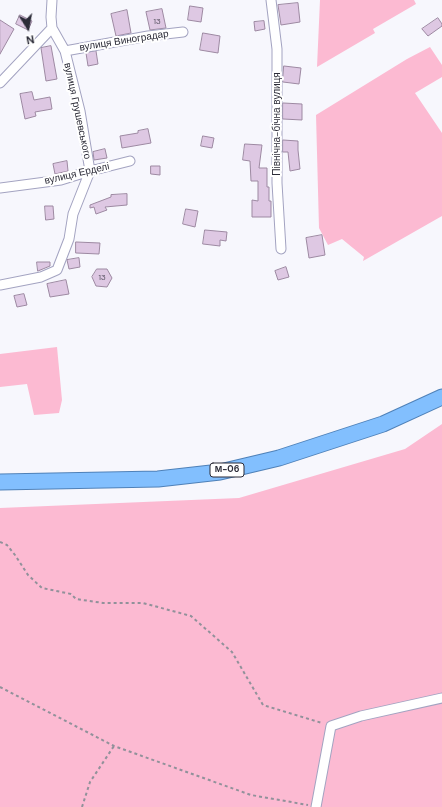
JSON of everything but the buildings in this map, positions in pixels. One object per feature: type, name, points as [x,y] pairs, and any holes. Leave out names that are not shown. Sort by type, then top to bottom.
[{"type":"highway","name":"М-06","points":[[0,482],[158,479],[220,472],[279,458],[384,424],[442,397]]},
{"type":"street","points":[[0,83],[52,28],[52,0]]},
{"type":"street","name":"Північна-бічна вулиця","points":[[271,0],[277,49],[277,182],[281,249]]},
{"type":"street","name":"вулиця Грушевського","points":[[0,285],[41,277],[57,270],[69,239],[72,218],[90,171],[80,111],[65,51],[52,28]]},
{"type":"street","name":"вулиця Виноградар","points":[[65,51],[148,36],[183,32]]},
{"type":"street","name":"вулиця Ерделі","points":[[0,188],[61,180],[130,161]]},
{"type":"street","points":[[316,806],[331,726],[361,716],[442,698]]},
{"type":"path","points":[[0,542],[7,545],[15,554],[28,575],[42,588],[71,594],[76,599],[103,603],[143,603],[191,616],[232,652],[263,705],[331,726]]},
{"type":"path","points":[[0,687],[114,746],[251,795],[316,806]]},
{"type":"path","points":[[82,807],[90,782],[114,746]]},
{"type":"shaded area","points":[[320,0],[414,0],[416,4],[373,29],[375,33],[317,67]]},
{"type":"shaded area","points":[[430,47],[442,65],[442,77],[415,93],[442,133],[442,216],[363,261],[364,257],[342,239],[328,245],[319,228],[316,115],[407,59]]},
{"type":"shaded area","points":[[57,347],[62,400],[59,413],[34,415],[27,384],[0,387],[0,354]]},
{"type":"shaded area","points":[[442,424],[442,807],[0,807],[0,508],[239,498],[405,449]]}]
